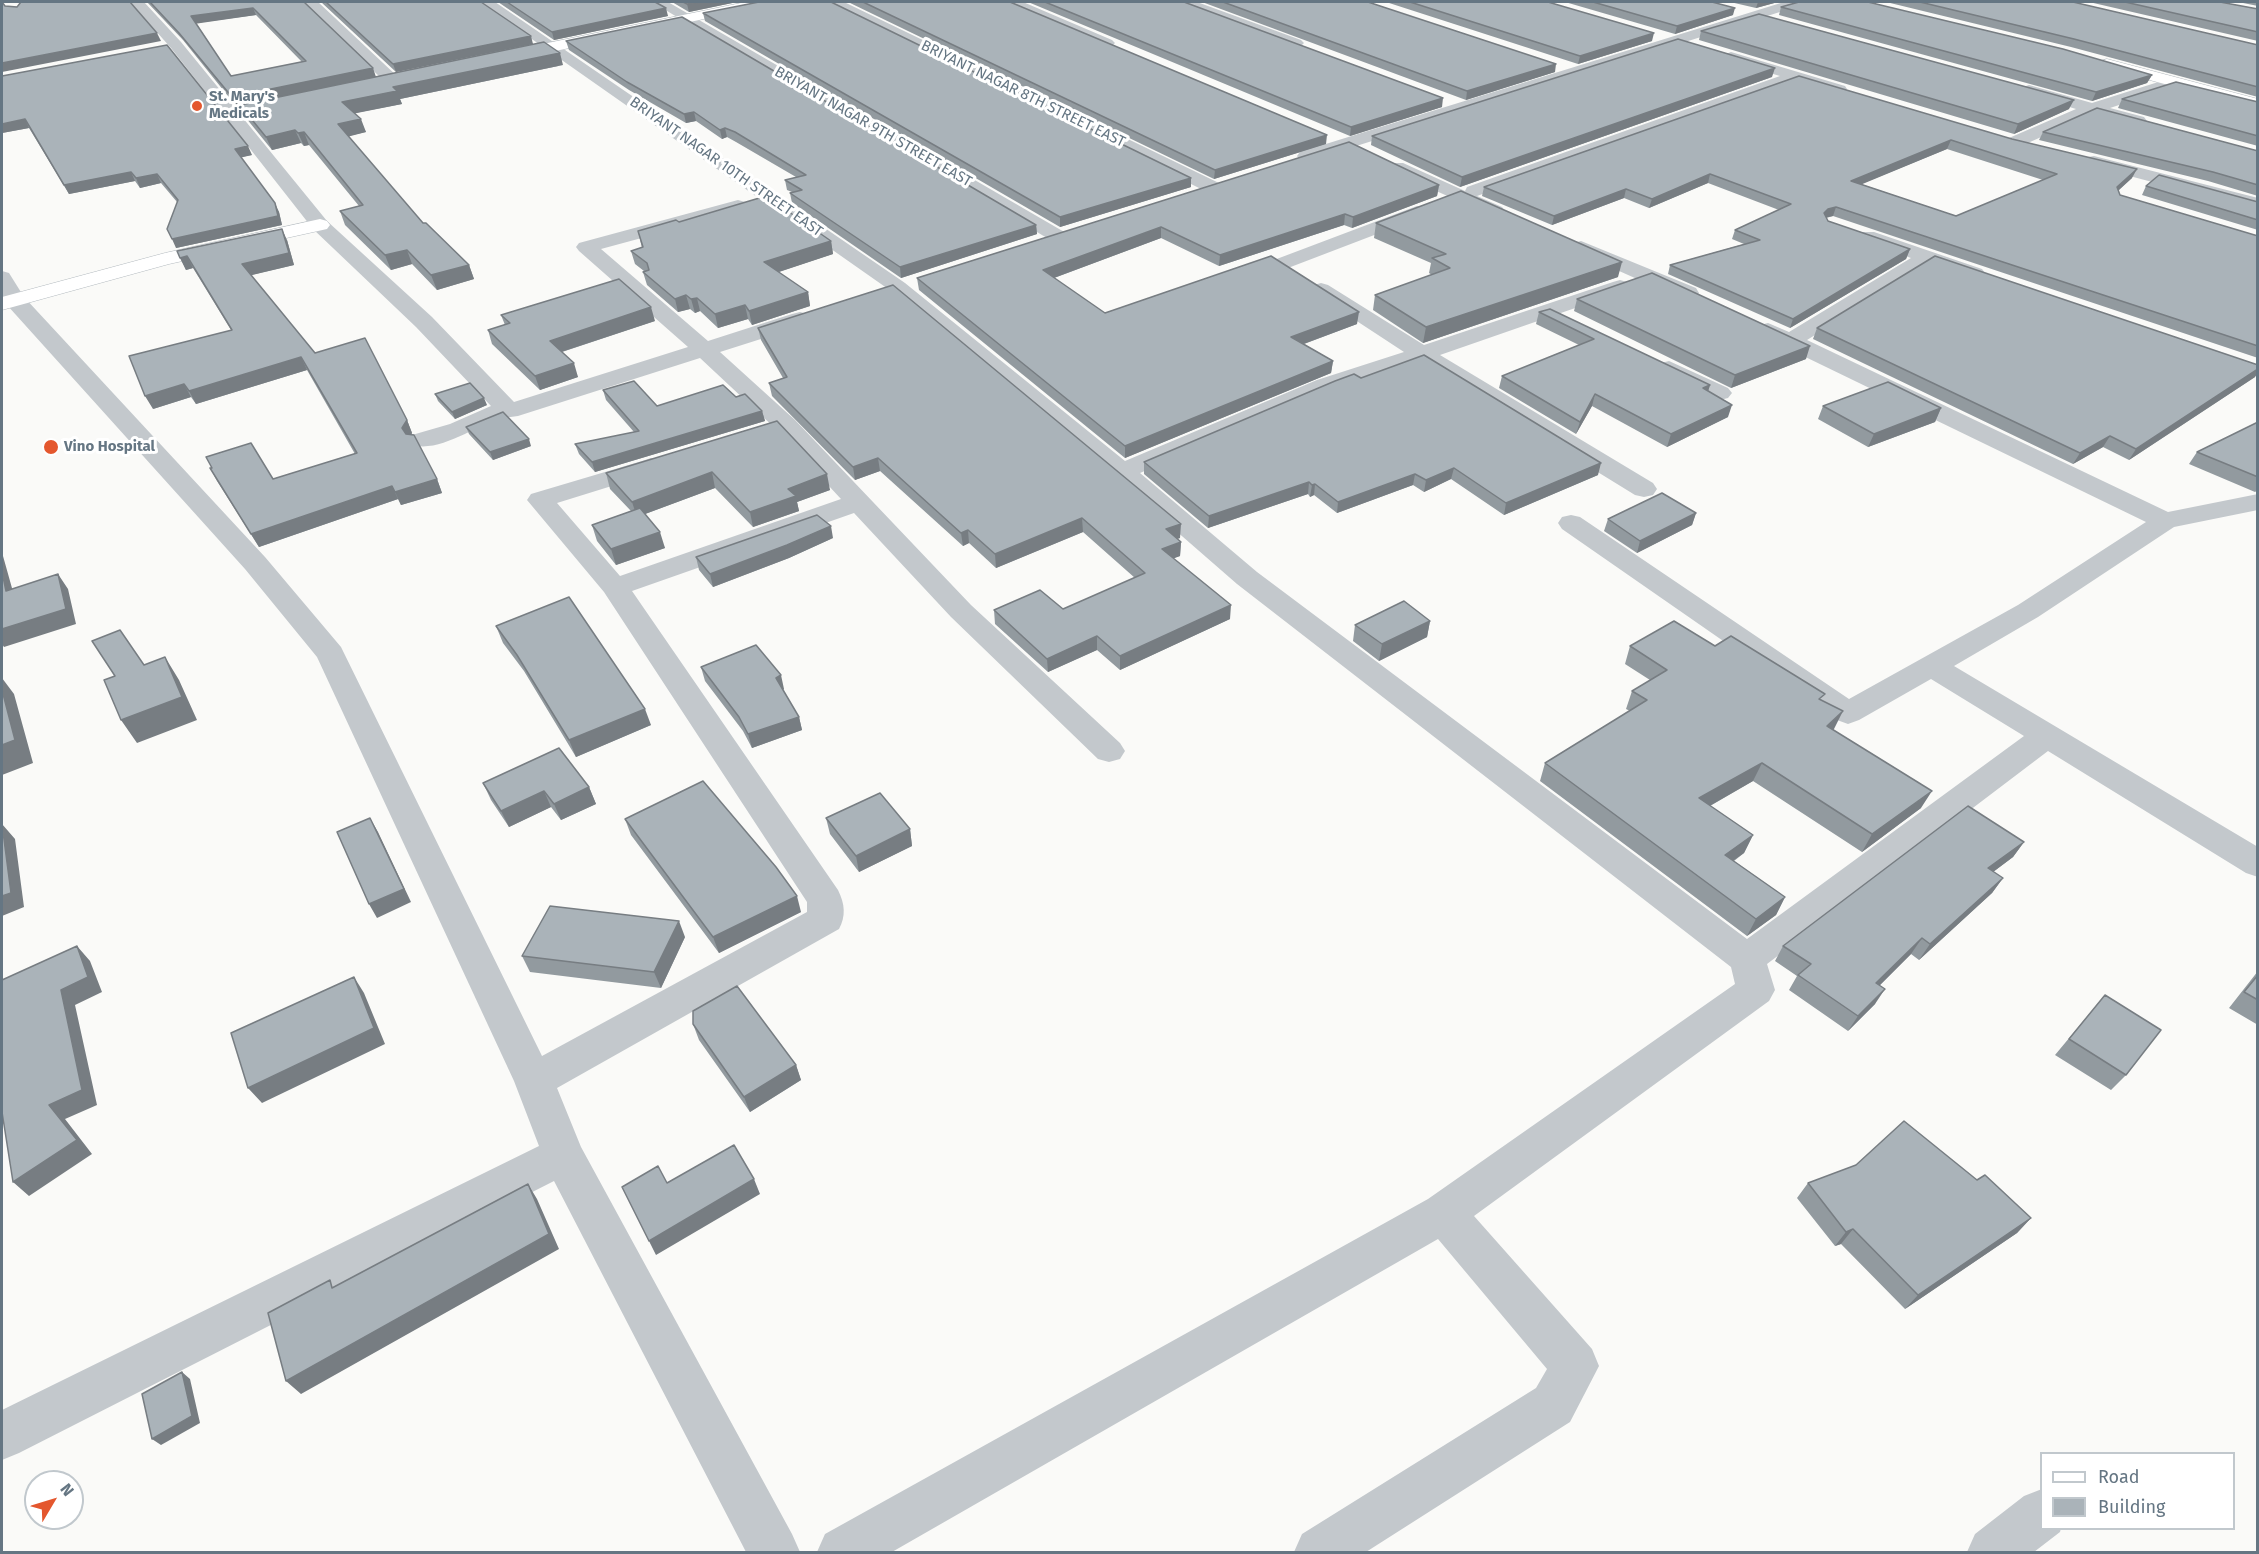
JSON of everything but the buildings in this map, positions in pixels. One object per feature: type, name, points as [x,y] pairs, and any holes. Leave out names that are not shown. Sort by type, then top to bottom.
[{"type":"street","points":[[137,2],[176,45],[320,225],[424,322],[509,411],[816,314]]},
{"type":"street","points":[[310,2],[397,79],[369,85]]},
{"type":"street","name":"BRIYANT NAGAR 10TH STREET EAST","points":[[486,2],[768,197],[909,284],[1247,578],[1748,959]]},
{"type":"street","name":"BRIYANT NAGAR 9TH STREET EAST","points":[[659,2],[1065,235],[1038,243]]},
{"type":"street","points":[[495,59],[764,2]]},
{"type":"street","name":"BRIYANT NAGAR 8TH STREET EAST","points":[[834,2],[1218,185],[1190,194]]},
{"type":"street","points":[[1012,2],[1126,51]]},
{"type":"street","points":[[1185,2],[1307,48]]},
{"type":"street","points":[[1290,161],[1797,2]]},
{"type":"street","points":[[1731,8],[1788,24]]},
{"type":"street","points":[[1654,34],[1850,92]]},
{"type":"street","points":[[152,50],[176,45]]},
{"type":"street","points":[[2097,61],[2171,83],[2258,104]]},
{"type":"street","points":[[1554,64],[1576,71]]},
{"type":"street","points":[[1644,489],[1422,354],[1281,264],[1459,196],[1796,76]]},
{"type":"street","points":[[2040,148],[2009,140],[2092,108],[2171,83]]},
{"type":"street","points":[[2013,86],[2158,126]]},
{"type":"street","points":[[1440,98],[1462,106]]},
{"type":"street","points":[[231,114],[300,99]]},
{"type":"street","points":[[1324,134],[1512,218]]},
{"type":"street","points":[[2073,156],[2258,204]]},
{"type":"street","points":[[2132,190],[2151,175]]},
{"type":"street","points":[[768,197],[586,247],[704,349],[786,425],[856,503],[961,611],[1109,751]]},
{"type":"street","points":[[6,294],[320,225]]},
{"type":"street","points":[[1853,231],[1993,279]]},
{"type":"street","points":[[1565,240],[1705,301]]},
{"type":"street","points":[[1791,340],[1927,257]]},
{"type":"street","points":[[1122,471],[1325,385],[1650,276]]},
{"type":"street","points":[[871,296],[909,284]]},
{"type":"street","points":[[6,294],[255,563],[330,654],[534,1081],[563,1155],[774,1552]]},
{"type":"street","points":[[1549,310],[1581,325]]},
{"type":"street","points":[[1748,321],[2164,521]]},
{"type":"street","points":[[1645,357],[1720,393]]},
{"type":"street","points":[[421,440],[459,429],[506,408]]},
{"type":"street","points":[[752,436],[786,425]]},
{"type":"street","points":[[534,1081],[826,919],[825,900],[615,587],[540,500],[674,459]]},
{"type":"street","points":[[615,587],[856,503]]},
{"type":"street","points":[[1571,523],[1848,713],[2028,610],[2164,521],[2257,503]]},
{"type":"street","points":[[1930,666],[2258,864]]},
{"type":"street","points":[[843,1552],[1443,1212],[1756,990],[1748,959],[2047,735]]},
{"type":"street","points":[[2,1436],[563,1155]]},
{"type":"street","points":[[1320,1552],[1553,1405],[1575,1366],[1443,1212]]},
{"type":"street","points":[[1993,1552],[2040,1516]]},
{"type":"place","name":"St. Mary's Medicals","points":[[197,106]]},
{"type":"place","name":"Vino Hospital","points":[[51,447]]}]
